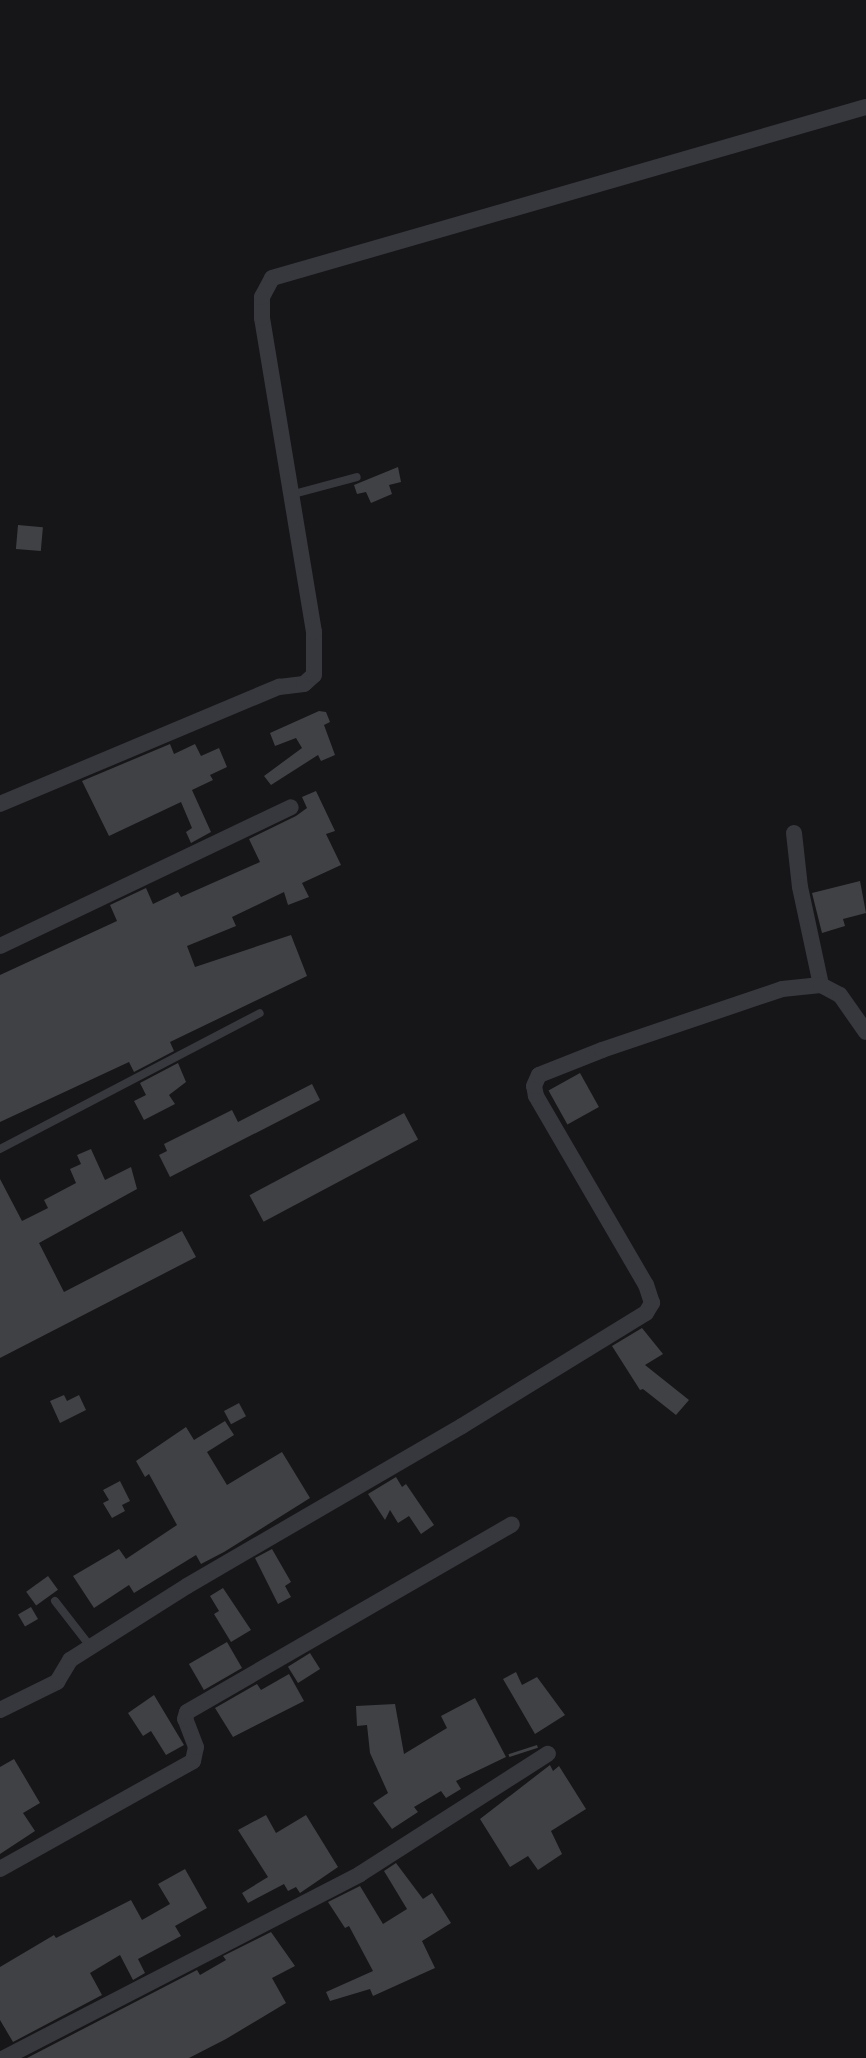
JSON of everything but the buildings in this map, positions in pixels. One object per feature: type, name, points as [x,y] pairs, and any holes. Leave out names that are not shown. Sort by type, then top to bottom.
[{"type":"street","points":[[0,804],[279,687],[304,684],[314,675],[314,632],[262,318],[262,297],[272,278],[866,107]]},
{"type":"street","points":[[0,946],[291,807]]},
{"type":"street","points":[[794,833],[800,887],[821,985]]},
{"type":"street","points":[[0,1710],[57,1682],[70,1660],[90,1646],[646,1313],[652,1303],[646,1285],[536,1096],[534,1086],[539,1075],[602,1050],[783,989],[821,985],[840,995],[866,1032]]},
{"type":"street","points":[[0,1869],[193,1761],[196,1747],[185,1719],[186,1712],[512,1524]]},
{"type":"street","points":[[4,2058],[360,1874],[548,1754]]},
{"type":"lane","points":[[290,495],[357,477]]},
{"type":"lane","points":[[0,1149],[260,1013]]},
{"type":"lane","points":[[55,1601],[90,1646]]}]
